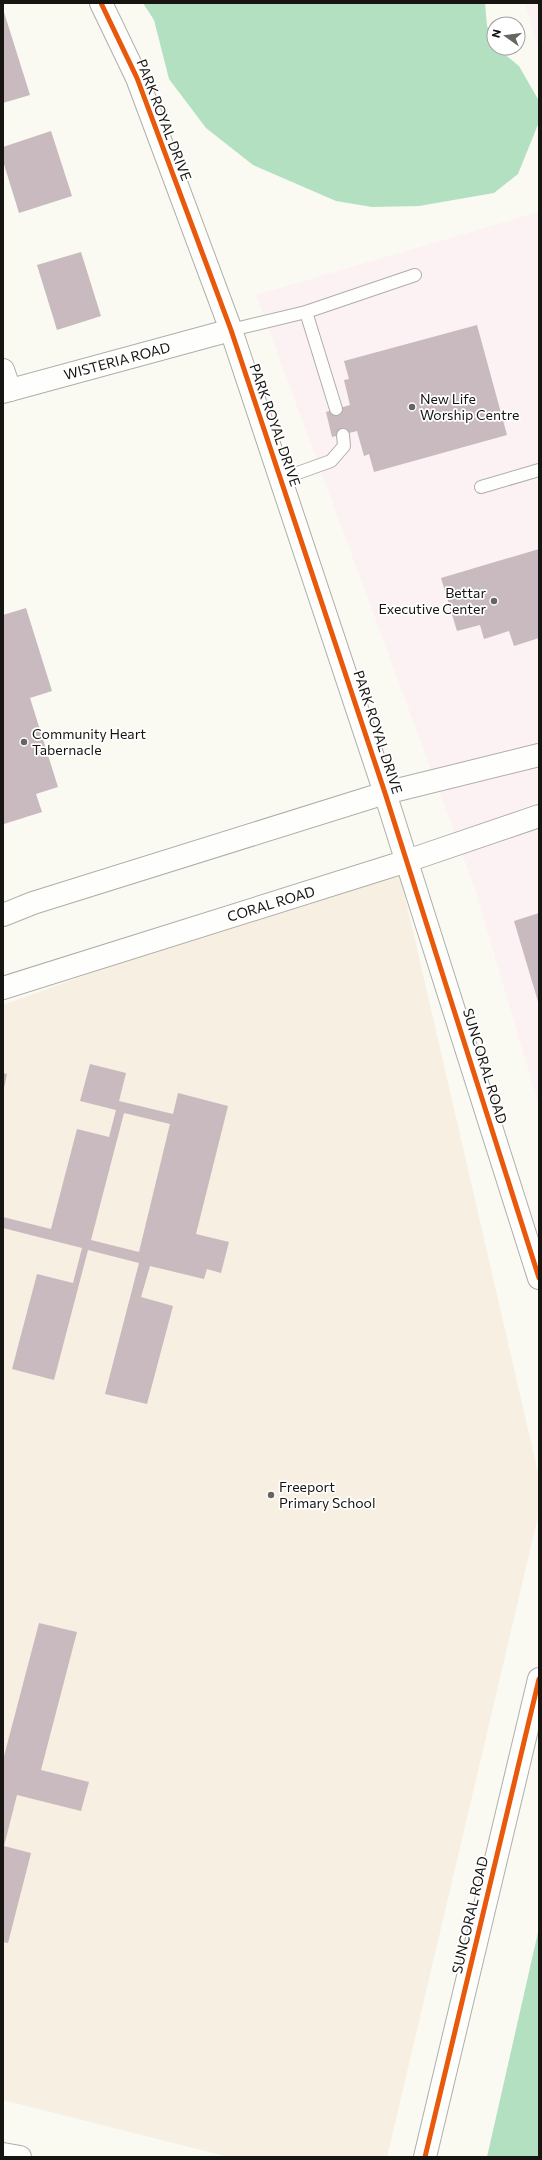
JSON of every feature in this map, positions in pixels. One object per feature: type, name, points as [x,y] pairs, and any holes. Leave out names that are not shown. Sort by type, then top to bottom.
[{"type":"street","name":"PARK ROYAL DRIVE","points":[[101,3],[137,78],[230,330],[386,793],[407,861]]},
{"type":"street","name":"WISTERIA ROAD","points":[[5,384],[230,330]]},
{"type":"street","points":[[3,915],[33,903],[386,793],[539,755]]},
{"type":"street","name":"CORAL ROAD","points":[[3,988],[407,861],[539,816]]},
{"type":"street","name":"SUNCORAL ROAD","points":[[407,861],[539,1278]]},
{"type":"street","name":"SUNCORAL ROAD","points":[[425,2157],[539,1679]]},
{"type":"street","points":[[3,2154],[20,2157]]},
{"type":"lane","points":[[230,330],[306,312],[415,275]]},
{"type":"lane","points":[[306,312],[336,410]]},
{"type":"lane","points":[[280,479],[331,461],[344,446],[343,434]]},
{"type":"lane","points":[[481,487],[539,470]]},
{"type":"shaded area","points":[[525,3],[539,3],[539,51]]},
{"type":"shaded area","points":[[539,212],[539,1106],[474,886],[256,295]]},
{"type":"shaded area","name":"Freeport Primary School","points":[[397,862],[539,1477],[539,1512],[387,2157],[229,2157],[3,2100],[3,1005]]},
{"type":"green space","points":[[143,3],[485,3],[486,56],[507,56],[519,66],[539,101],[539,122],[518,174],[494,193],[419,206],[372,207],[336,201],[253,165],[206,128],[169,79],[154,20]]},
{"type":"green space","points":[[539,1928],[539,2157],[487,2157]]},
{"type":"building","points":[[3,9],[30,95],[3,103]]},
{"type":"building","points":[[51,131],[72,196],[19,213],[3,161],[3,147]]},
{"type":"building","points":[[81,252],[101,316],[57,330],[37,265]]},
{"type":"building","points":[[477,325],[507,435],[374,472],[369,454],[364,456],[357,431],[332,437],[326,412],[350,405],[344,380],[349,379],[344,361]]},
{"type":"building","name":"Bettar Executive Center","points":[[539,549],[539,638],[514,646],[509,631],[484,639],[480,625],[457,631],[441,578]]},
{"type":"building","name":"Community Heart Tabernacle","points":[[26,608],[52,691],[30,698],[58,787],[36,794],[42,812],[4,824],[3,615]]},
{"type":"building","points":[[539,913],[539,1005],[514,921]]},
{"type":"building","points":[[90,1064],[126,1073],[119,1101],[173,1114],[178,1093],[228,1106],[196,1234],[229,1242],[221,1273],[207,1269],[204,1279],[150,1266],[141,1297],[173,1306],[147,1404],[105,1394],[139,1263],[88,1250],[54,1380],[12,1369],[37,1274],[73,1283],[82,1248],[3,1228],[3,1217],[51,1229],[77,1129],[109,1137],[116,1110],[80,1101]],"holes":[[[124,1113],[170,1124],[139,1252],[91,1240]]]},
{"type":"building","points":[[3,1073],[7,1074],[4,1088],[3,1088]]},
{"type":"building","points":[[39,1623],[77,1632],[41,1770],[89,1782],[81,1811],[17,1795],[4,1846],[31,1853],[8,1943],[3,1942],[3,1760]]},
{"type":"cycle path","points":[[101,3],[137,78],[231,330],[385,793],[539,1278]]},
{"type":"cycle path","points":[[425,2157],[539,1679]]},
{"type":"place","name":"New Life Worship Centre","points":[[412,407]]},
{"type":"place","name":"Bettar Executive Center","points":[[494,601]]},
{"type":"place","name":"Community Heart Tabernacle","points":[[24,742]]},
{"type":"place","name":"Freeport Primary School","points":[[271,1495]]}]
